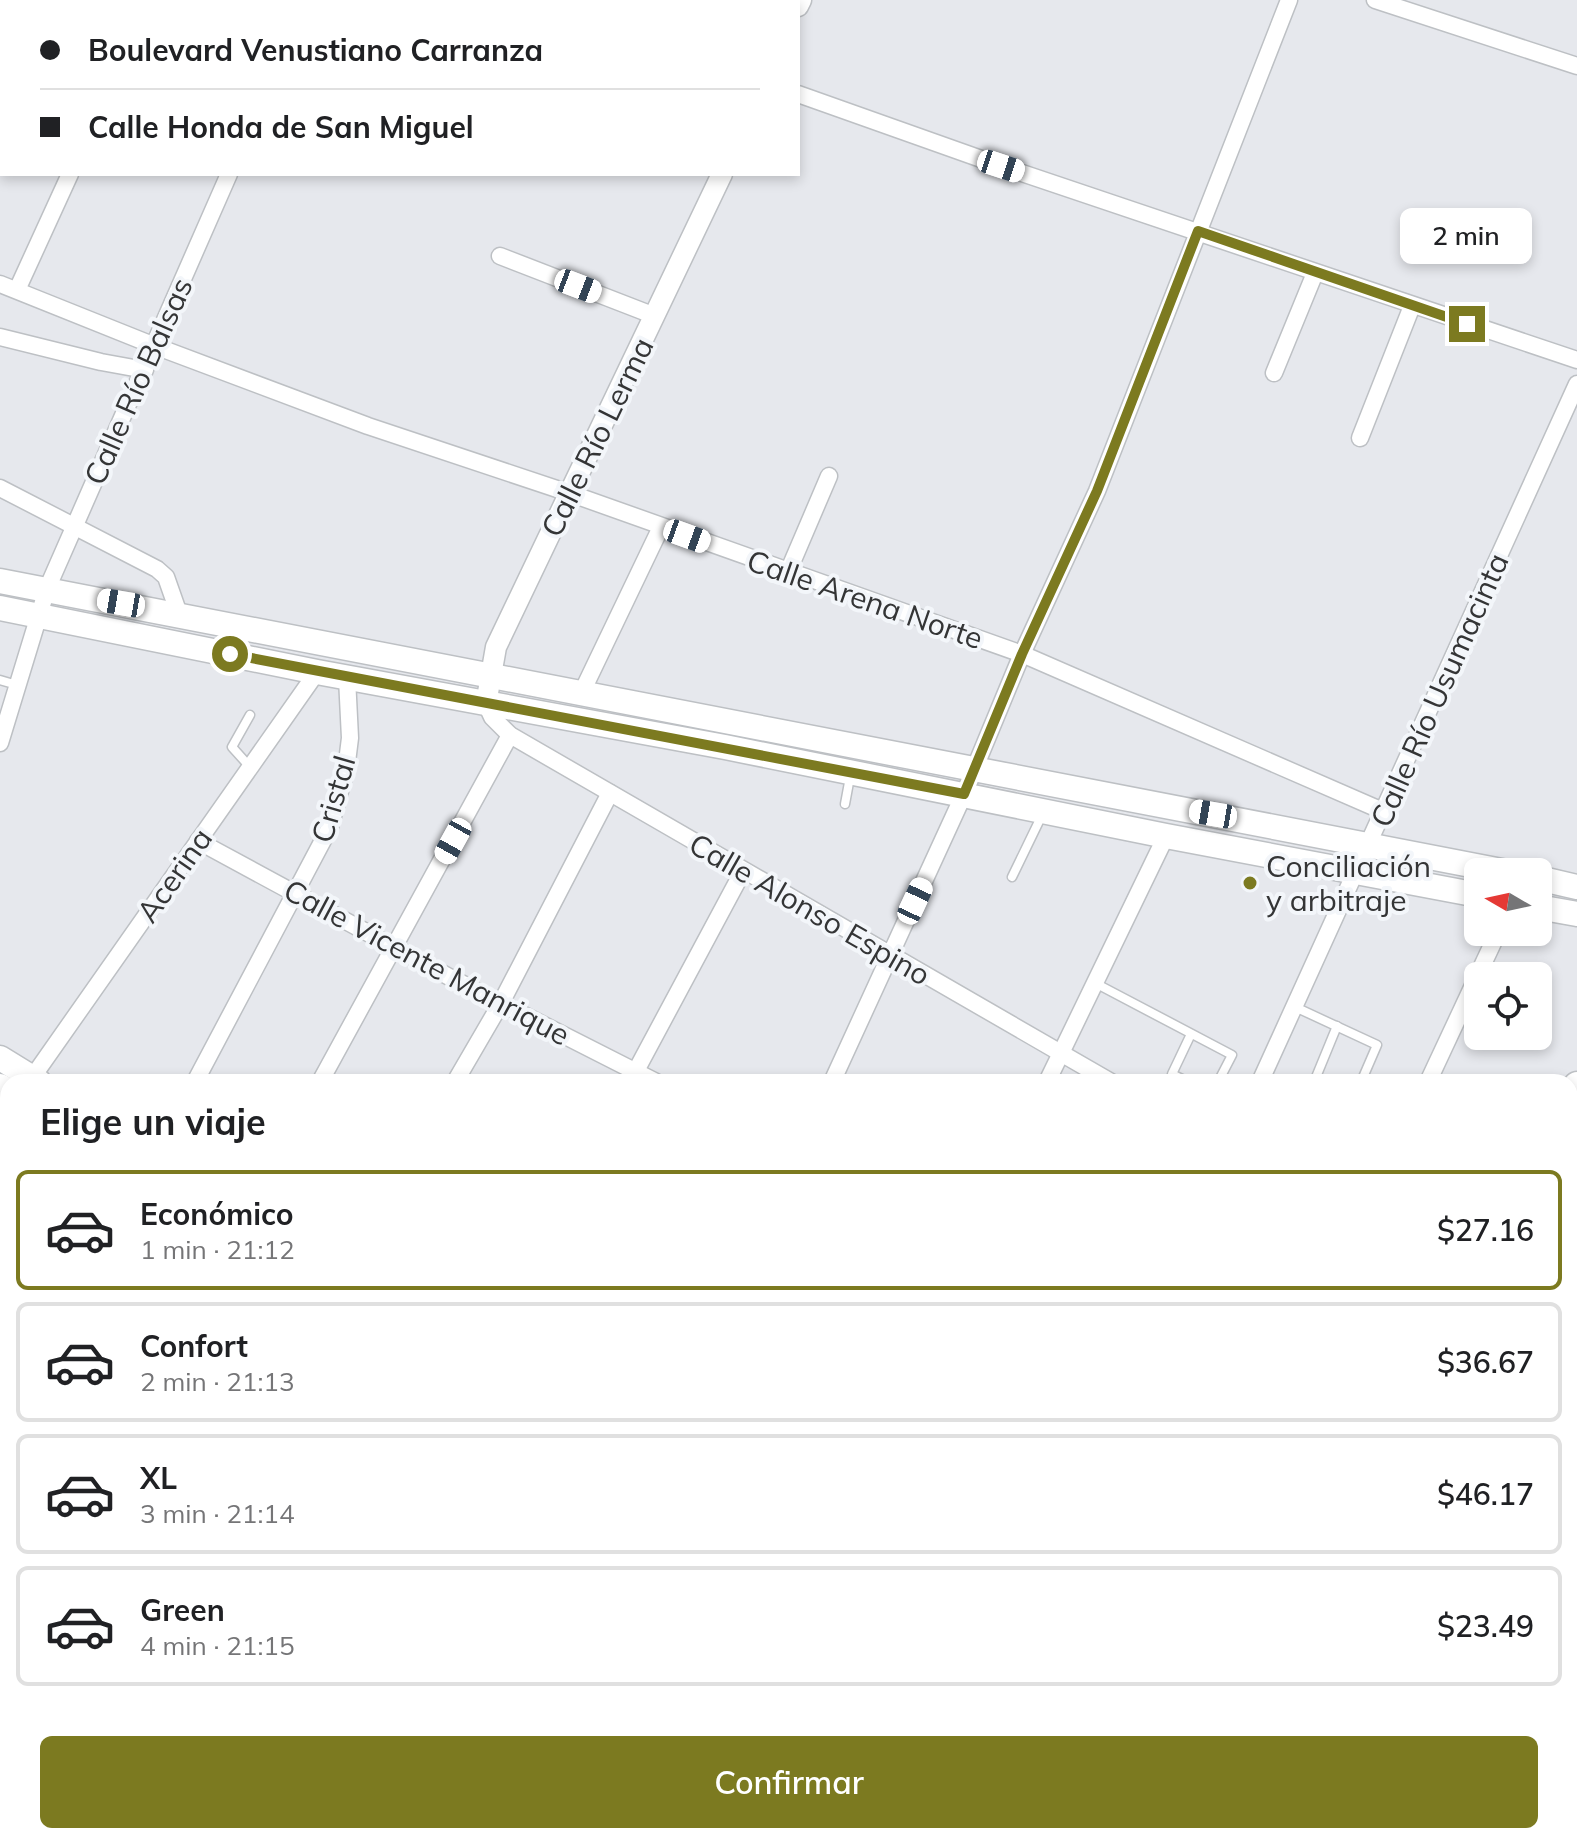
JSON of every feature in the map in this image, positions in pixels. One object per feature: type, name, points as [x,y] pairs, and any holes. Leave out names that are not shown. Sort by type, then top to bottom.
[{"type":"main road","points":[[0,581],[1464,863]]},
{"type":"main road","points":[[0,608],[347,678],[725,747],[1464,892]]},
{"type":"main road","points":[[1552,881],[1577,887]]},
{"type":"main road","points":[[1552,910],[1577,914]]},
{"type":"main road","points":[[0,1058],[25,1074]]},
{"type":"street","points":[[836,1074],[964,794],[1022,654],[1097,491],[1289,0]]},
{"type":"street","points":[[1375,0],[1398,4],[1577,66]]},
{"type":"street","points":[[800,95],[1001,166],[1577,360]]},
{"type":"street","points":[[17,290],[69,176]]},
{"type":"street","name":"Calle Río Balsas","points":[[0,743],[47,589],[228,176]]},
{"type":"street","name":"Calle Río Lerma","points":[[486,704],[496,647],[721,176]]},
{"type":"street","points":[[500,256],[655,316]]},
{"type":"street","points":[[1274,373],[1315,273]]},
{"type":"street","name":"Calle Arena Norte","points":[[0,284],[368,426],[569,493],[1022,654],[1385,812]]},
{"type":"street","points":[[1360,438],[1412,306]]},
{"type":"street","points":[[0,337],[145,370]]},
{"type":"street","name":"Calle Río Usumacinta","points":[[1264,1074],[1577,384]]},
{"type":"street","points":[[788,572],[829,476]]},
{"type":"street","points":[[0,488],[157,569],[166,577],[179,614]]},
{"type":"street","points":[[582,692],[661,527]]},
{"type":"street","name":"Acerina","points":[[39,1074],[317,672]]},
{"type":"street","name":"Cristal","points":[[199,1074],[298,893],[330,827],[339,799],[350,738],[347,678]]},
{"type":"street","points":[[324,1074],[510,735],[492,717],[486,704]]},
{"type":"street","name":"Calle Alonso Espino","points":[[510,735],[1097,1074]]},
{"type":"street","points":[[460,1074],[501,1003],[610,793]]},
{"type":"street","points":[[1051,1074],[1166,836]]},
{"type":"street","name":"Calle Vicente Manrique","points":[[198,841],[628,1074]]},
{"type":"street","points":[[635,1074],[743,871]]},
{"type":"street","points":[[1432,1074],[1491,946]]},
{"type":"lane","points":[[0,680],[17,685]]},
{"type":"lane","points":[[250,715],[232,747],[250,767]]},
{"type":"lane","points":[[845,804],[851,773]]},
{"type":"lane","points":[[1012,877],[1044,811]]},
{"type":"lane","points":[[1094,982],[1232,1055],[1222,1074]]},
{"type":"lane","points":[[1294,1006],[1377,1045],[1364,1074]]},
{"type":"lane","points":[[1317,1074],[1337,1026]]},
{"type":"lane","points":[[1172,1074],[1191,1034]]},
{"type":"place","name":"Conciliación y arbitraje","points":[[1250,883]]},
{"type":"route","points":[[230,654],[964,794],[1022,654],[1097,491],[1198,231],[1467,324]]}]
